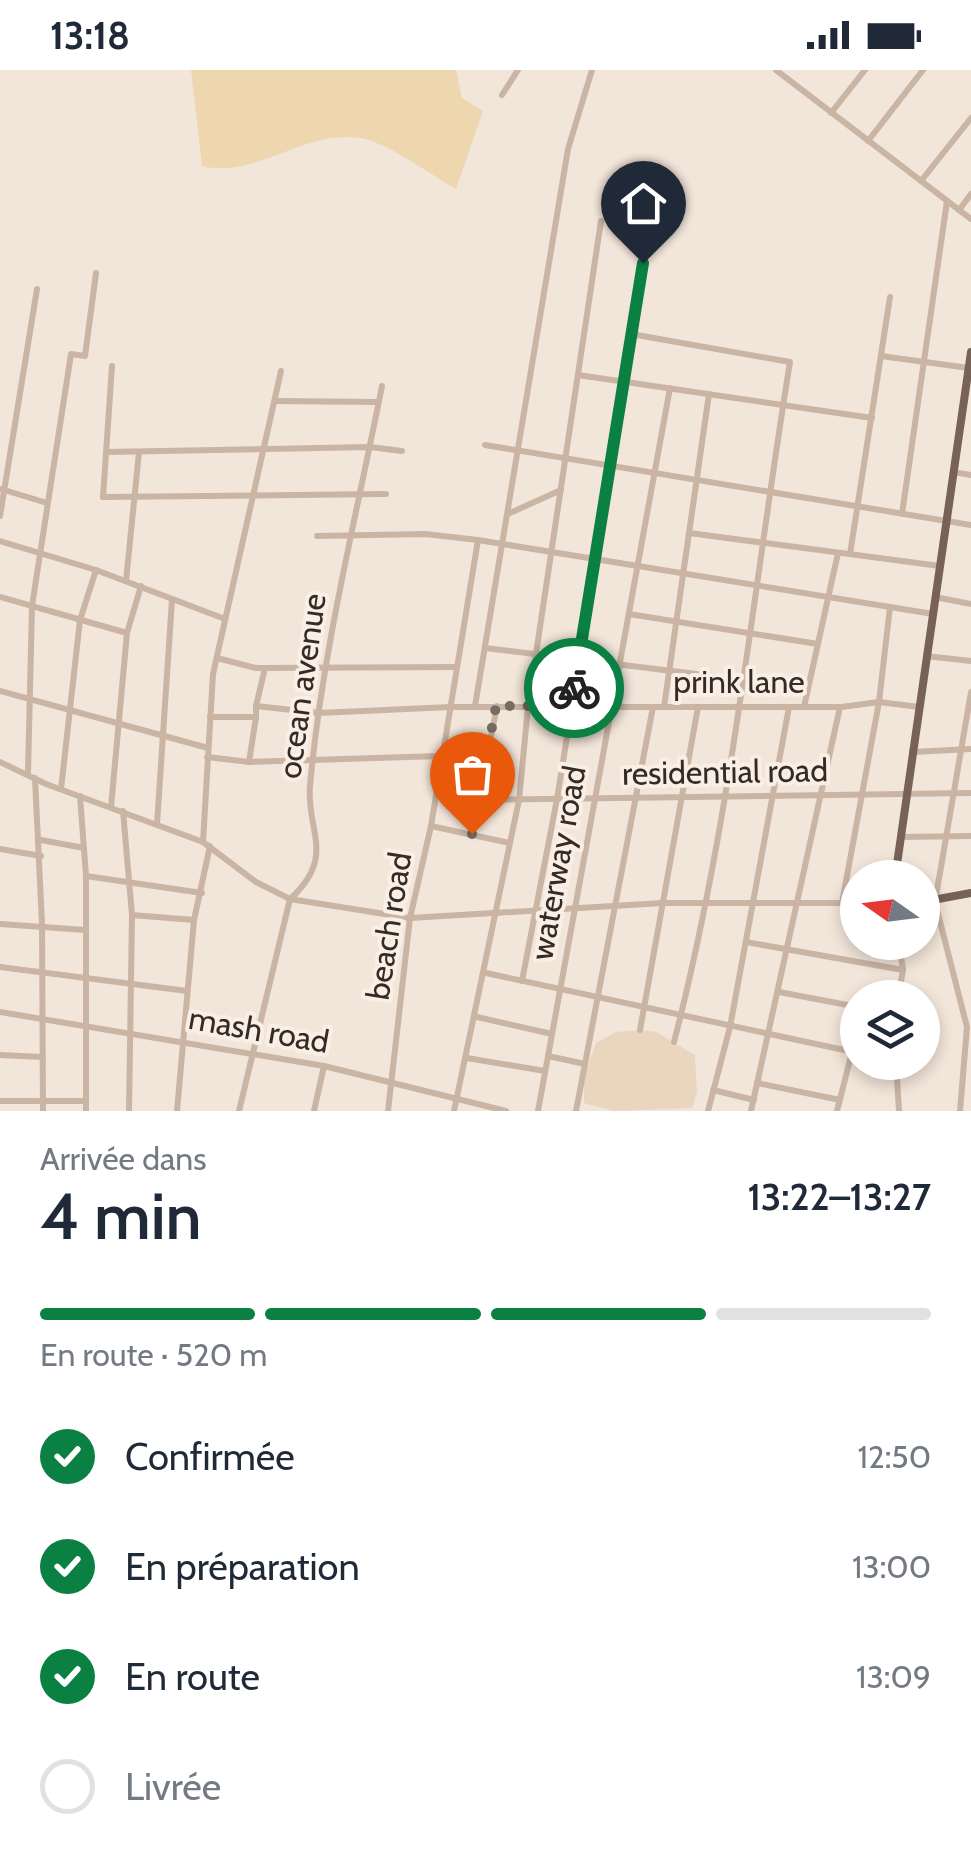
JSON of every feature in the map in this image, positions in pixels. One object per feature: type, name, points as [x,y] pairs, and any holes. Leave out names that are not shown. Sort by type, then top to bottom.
[{"type":"main road","points":[[897,860],[968,394],[971,352]]},
{"type":"main road","points":[[940,901],[971,893]]},
{"type":"street","points":[[502,96],[518,70]]},
{"type":"street","points":[[475,706],[568,150],[592,70]]},
{"type":"street","points":[[776,70],[971,219]]},
{"type":"street","points":[[831,113],[865,70]]},
{"type":"street","points":[[868,141],[922,70]]},
{"type":"street","points":[[921,182],[971,118]]},
{"type":"street","points":[[959,210],[971,194]]},
{"type":"street","points":[[902,514],[948,201]]},
{"type":"street","points":[[454,1111],[486,973],[518,800],[528,706],[601,220]]},
{"type":"street","points":[[522,981],[557,799],[649,228]]},
{"type":"street","points":[[43,1106],[41,856],[27,697],[32,606],[70,354],[85,356],[96,273]]},
{"type":"street","points":[[0,516],[1,489],[37,288]]},
{"type":"street","points":[[850,554],[890,297]]},
{"type":"street","points":[[631,334],[790,362],[761,542],[742,707],[706,903],[674,1042]]},
{"type":"street","points":[[881,356],[968,368]]},
{"type":"street","points":[[112,366],[104,497],[386,494]]},
{"type":"street","points":[[178,1111],[180,1042],[194,920],[202,893],[210,717],[217,658],[281,371]]},
{"type":"street","points":[[578,374],[872,418]]},
{"type":"street","name":"ocean avenue","points":[[240,1111],[290,899],[306,885],[319,840],[309,789],[325,668],[382,386]]},
{"type":"street","name":"waterway road","points":[[538,1111],[670,388]]},
{"type":"street","points":[[664,707],[709,394]]},
{"type":"street","points":[[274,401],[378,402]]},
{"type":"street","points":[[0,437],[9,440]]},
{"type":"street","points":[[485,446],[971,525]]},
{"type":"street","points":[[106,452],[370,447],[402,451]]},
{"type":"street","points":[[126,581],[139,452]]},
{"type":"street","points":[[954,472],[971,475]]},
{"type":"street","points":[[1,489],[47,503]]},
{"type":"street","points":[[509,514],[560,490]]},
{"type":"street","points":[[689,533],[940,566]]},
{"type":"street","points":[[317,536],[425,534],[478,540],[932,614]]},
{"type":"street","name":"beach road","points":[[388,1111],[410,918],[431,826],[478,540]]},
{"type":"street","points":[[0,541],[96,570],[225,619]]},
{"type":"street","points":[[804,707],[838,553]]},
{"type":"street","points":[[61,790],[80,620],[96,570]]},
{"type":"street","points":[[112,807],[127,633],[141,586]]},
{"type":"street","points":[[0,596],[127,633]]},
{"type":"street","points":[[935,597],[971,604]]},
{"type":"street","points":[[157,824],[172,600]]},
{"type":"street","points":[[850,860],[879,702],[890,607]]},
{"type":"street","points":[[629,614],[818,644]]},
{"type":"street","points":[[485,648],[745,680]]},
{"type":"street","points":[[926,656],[971,661]]},
{"type":"street","points":[[217,658],[265,668],[456,668]]},
{"type":"street","points":[[249,762],[265,668]]},
{"type":"street","points":[[0,691],[71,707],[164,735],[208,753],[249,762],[440,756]]},
{"type":"street","points":[[940,866],[971,692]]},
{"type":"street","name":"prink lane","points":[[256,706],[319,713],[450,706],[840,707],[879,702],[918,707]]},
{"type":"street","points":[[472,834],[496,706]]},
{"type":"street","points":[[576,1111],[653,707]]},
{"type":"street","points":[[640,1030],[698,707]]},
{"type":"street","points":[[708,1111],[730,1027],[789,707]]},
{"type":"street","points":[[751,1111],[840,707]]},
{"type":"street","points":[[210,717],[256,717]]},
{"type":"street","points":[[912,752],[971,749]]},
{"type":"street","points":[[0,762],[61,790],[206,844],[256,882],[290,899],[410,918],[663,903],[840,903]]},
{"type":"street","name":"residential road","points":[[479,800],[971,793]]},
{"type":"street","points":[[80,796],[86,876],[86,1111]]},
{"type":"street","points":[[123,811],[132,915],[129,1111]]},
{"type":"street","points":[[431,826],[510,842]]},
{"type":"street","points":[[900,837],[971,836]]},
{"type":"street","points":[[40,840],[84,848]]},
{"type":"street","points":[[0,850],[41,856]]},
{"type":"street","points":[[86,876],[202,893]]},
{"type":"street","points":[[132,915],[194,920]]},
{"type":"street","points":[[940,922],[966,1026],[960,1111]]},
{"type":"street","points":[[0,924],[86,930]]},
{"type":"street","points":[[746,942],[904,970]]},
{"type":"street","points":[[902,960],[902,980]]},
{"type":"street","points":[[0,967],[187,992]]},
{"type":"street","points":[[486,973],[840,1050]]},
{"type":"street","points":[[779,992],[840,1004]]},
{"type":"street","name":"mash road","points":[[0,1012],[324,1066],[456,1102],[506,1111]]},
{"type":"street","points":[[476,1017],[552,1034]]},
{"type":"street","points":[[0,1055],[42,1057]]},
{"type":"street","points":[[548,1056],[585,1064]]},
{"type":"street","points":[[467,1058],[546,1071]]},
{"type":"street","points":[[314,1111],[324,1066]]},
{"type":"street","points":[[837,1111],[846,1080]]},
{"type":"street","points":[[897,1080],[899,1111]]},
{"type":"street","points":[[757,1083],[840,1100]]},
{"type":"street","points":[[713,1090],[754,1100]]},
{"type":"street","points":[[0,1101],[43,1106],[86,1101]]},
{"type":"sand","points":[[191,70],[456,70],[462,98],[483,111],[456,189],[395,152],[360,138],[320,140],[242,166],[202,166]]},
{"type":"shaded area","points":[[616,1032],[656,1032],[695,1055],[697,1092],[692,1108],[614,1111],[584,1103],[584,1076],[596,1043]]},
{"type":"way so far","points":[[472,834],[496,706],[572,706],[574,688]]},
{"type":"route","points":[[574,688],[643,263]]}]
